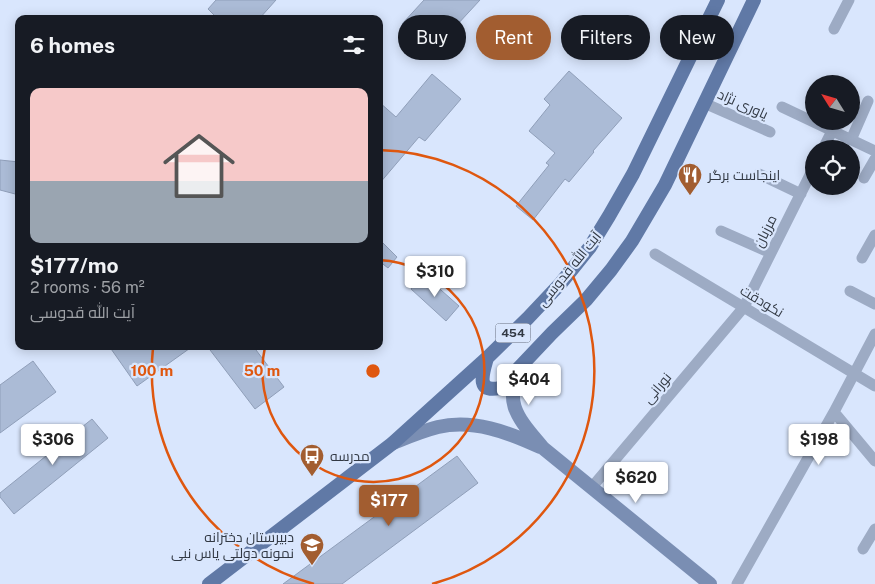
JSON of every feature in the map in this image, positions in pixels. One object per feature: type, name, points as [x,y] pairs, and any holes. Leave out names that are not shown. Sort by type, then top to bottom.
[{"type":"main road","name":"آیت الله قدوسی","points":[[209,584],[393,443],[487,358],[561,283],[590,247],[610,216],[633,174],[718,0]]},
{"type":"main road","name":"454","points":[[543,448],[524,426],[514,408],[513,392],[518,374],[527,360],[586,300],[632,241],[665,185],[754,0]]},
{"type":"main road","points":[[487,358],[482,373],[482,381],[484,386],[494,389],[500,388],[527,360]]},
{"type":"main road","name":"آیت الله قدوسی","points":[[393,443],[439,427],[457,425],[492,428],[543,448]]},
{"type":"main road","points":[[543,448],[710,584]]},
{"type":"street","points":[[834,29],[849,0]]},
{"type":"street","points":[[851,140],[868,101]]},
{"type":"street","name":"یاوری نژاد","points":[[704,103],[770,132]]},
{"type":"street","name":"یاوری نژاد","points":[[782,107],[851,140]]},
{"type":"street","points":[[828,140],[832,131]]},
{"type":"street","name":"یاوری نژاد","points":[[860,144],[875,151]]},
{"type":"street","points":[[864,178],[875,159]]},
{"type":"street","points":[[758,174],[801,194]]},
{"type":"street","name":"مرزبان","points":[[744,307],[805,186]]},
{"type":"street","points":[[721,231],[771,253]]},
{"type":"street","points":[[862,258],[874,240]]},
{"type":"street","name":"نکودقت","points":[[654,254],[875,386]]},
{"type":"street","points":[[850,291],[875,304]]},
{"type":"street","name":"نورانی","points":[[592,487],[744,307]]},
{"type":"street","points":[[737,584],[834,412],[875,334]]},
{"type":"street","points":[[834,412],[875,461]]},
{"type":"street","points":[[863,549],[875,529]]},
{"type":"building","points":[[216,0],[276,0],[263,15],[214,15],[208,9]]},
{"type":"building","points":[[424,0],[480,0],[466,15],[410,15]]},
{"type":"building","points":[[569,71],[622,118],[569,182],[565,179],[533,220],[516,206],[549,165],[546,163],[555,153],[529,131],[550,105],[544,99]]},
{"type":"building","points":[[432,74],[461,99],[425,141],[419,137],[383,179],[383,106],[396,117]]},
{"type":"building","points":[[0,160],[15,162],[15,194],[0,190]]},
{"type":"building","points":[[383,243],[397,257],[388,268],[383,264]]},
{"type":"building","points":[[424,275],[459,306],[446,321],[411,289]]},
{"type":"building","points":[[112,350],[187,350],[137,386]]},
{"type":"building","points":[[210,350],[256,350],[284,387],[255,409]]},
{"type":"building","points":[[33,361],[56,392],[0,433],[0,385]]},
{"type":"building","points":[[92,419],[108,438],[14,514],[0,497],[0,493]]},
{"type":"building","points":[[457,456],[478,483],[342,584],[283,584]]},
{"type":"place","name":"اینجاست برگر","points":[[690,196]]},
{"type":"place","name":"مدرسه","points":[[312,477]]},
{"type":"place","name":"دبیرستان دخترانه نمونه دولتی یاس نبی","points":[[312,566]]}]
